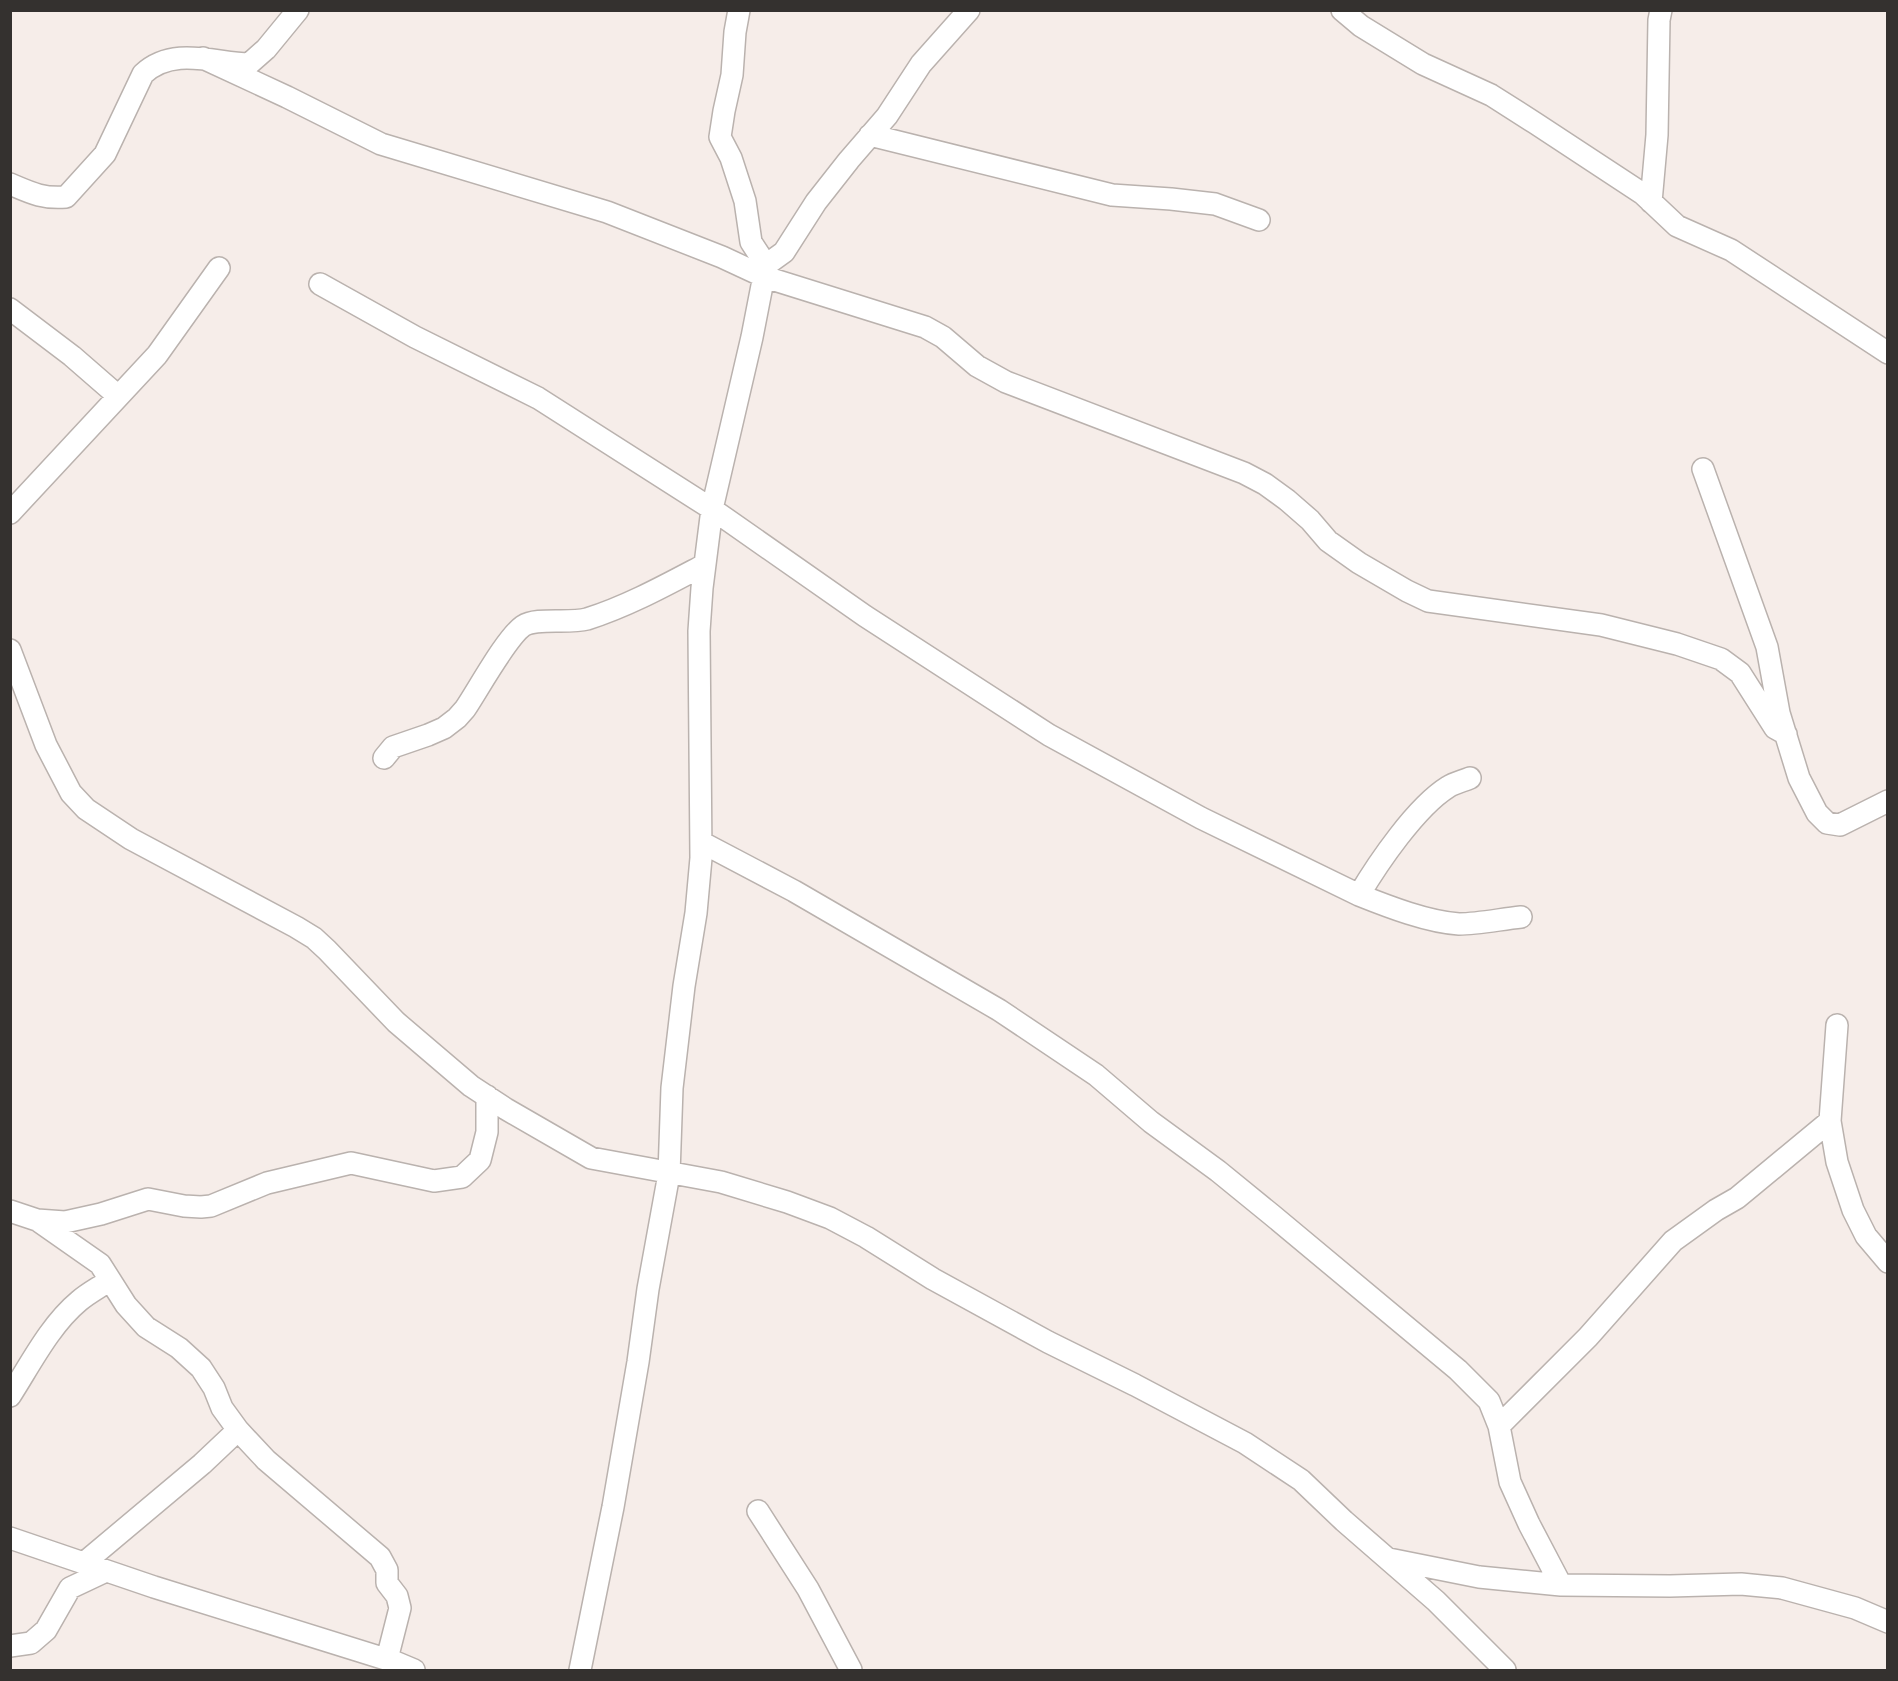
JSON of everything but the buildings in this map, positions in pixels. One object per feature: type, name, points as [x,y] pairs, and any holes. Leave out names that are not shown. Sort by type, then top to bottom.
[{"type":"street","points":[[10,184],[35,195],[51,198],[66,197],[105,154],[143,74],[152,65],[173,59],[203,58],[249,64],[266,48],[298,10]]},
{"type":"street","points":[[739,10],[732,75],[720,137],[731,158],[745,201],[751,242],[765,271]]},
{"type":"street","points":[[580,1671],[613,1507],[669,1174],[672,1088],[684,986],[696,913],[701,842],[699,631],[705,565],[712,509],[765,271],[783,252],[816,202],[887,116],[921,64],[969,10]]},
{"type":"street","points":[[1342,10],[1361,26],[1423,64],[1491,95],[1643,194],[1677,226],[1731,250],[1887,353]]},
{"type":"street","points":[[1651,202],[1657,135],[1661,10]]},
{"type":"street","points":[[203,58],[381,144],[607,212],[722,257],[925,327],[943,337],[977,366],[1006,382],[1244,473],[1265,484],[1310,520],[1328,541],[1359,563],[1428,601],[1601,625],[1677,644],[1721,659],[1740,673],[1775,728],[1786,734]]},
{"type":"street","points":[[870,135],[1112,195],[1215,204],[1259,220]]},
{"type":"street","points":[[10,513],[157,355],[219,268]]},
{"type":"street","points":[[320,284],[416,337],[537,398],[712,509],[865,616],[1049,735],[1201,818],[1359,896],[1423,917],[1460,924],[1521,917]]},
{"type":"street","points":[[10,309],[72,356],[118,396]]},
{"type":"street","points":[[1704,469],[1767,647],[1779,713],[1799,778],[1817,813],[1827,824],[1840,825],[1887,801]]},
{"type":"street","points":[[384,758],[393,747],[428,735],[457,718],[511,638],[524,625],[543,621],[584,620],[609,612],[705,565]]},
{"type":"street","points":[[10,650],[46,745],[71,793],[86,809],[131,839],[314,938],[396,1022],[471,1086],[591,1158],[721,1182],[830,1218],[866,1237],[933,1279],[1048,1342],[1245,1443],[1301,1480],[1344,1521],[1436,1601],[1504,1671]]},
{"type":"street","points":[[1359,896],[1372,873],[1394,843],[1425,807],[1448,786],[1470,778]]},
{"type":"street","points":[[701,842],[794,891],[999,1010],[1096,1075],[1151,1122],[1272,1215],[1458,1370],[1488,1401],[1499,1425],[1510,1482],[1561,1585]]},
{"type":"street","points":[[1837,1025],[1830,1121],[1837,1162],[1853,1210],[1866,1236],[1887,1262]]},
{"type":"street","points":[[12,1212],[37,1220],[65,1222],[100,1214],[148,1198],[184,1206],[211,1206],[267,1184],[351,1163],[435,1181],[462,1177],[480,1160],[487,1132],[487,1096]]},
{"type":"street","points":[[1499,1425],[1588,1337],[1673,1241],[1737,1198],[1830,1121]]},
{"type":"street","points":[[37,1220],[100,1264],[126,1305],[146,1327],[179,1348],[201,1368],[214,1388],[222,1408],[238,1430],[266,1460],[380,1557],[387,1570],[387,1583],[397,1596],[400,1608],[387,1659]]},
{"type":"street","points":[[10,1396],[44,1342],[63,1318],[78,1302],[110,1280]]},
{"type":"street","points":[[84,1563],[202,1464],[238,1430]]},
{"type":"street","points":[[758,1511],[808,1588],[851,1671]]},
{"type":"street","points":[[10,1538],[304,1635],[387,1659],[414,1671]]},
{"type":"street","points":[[1388,1558],[1479,1577],[1561,1585],[1741,1584],[1782,1588],[1855,1608],[1887,1622]]},
{"type":"street","points":[[10,1646],[31,1643],[46,1630],[69,1588],[106,1571]]}]
